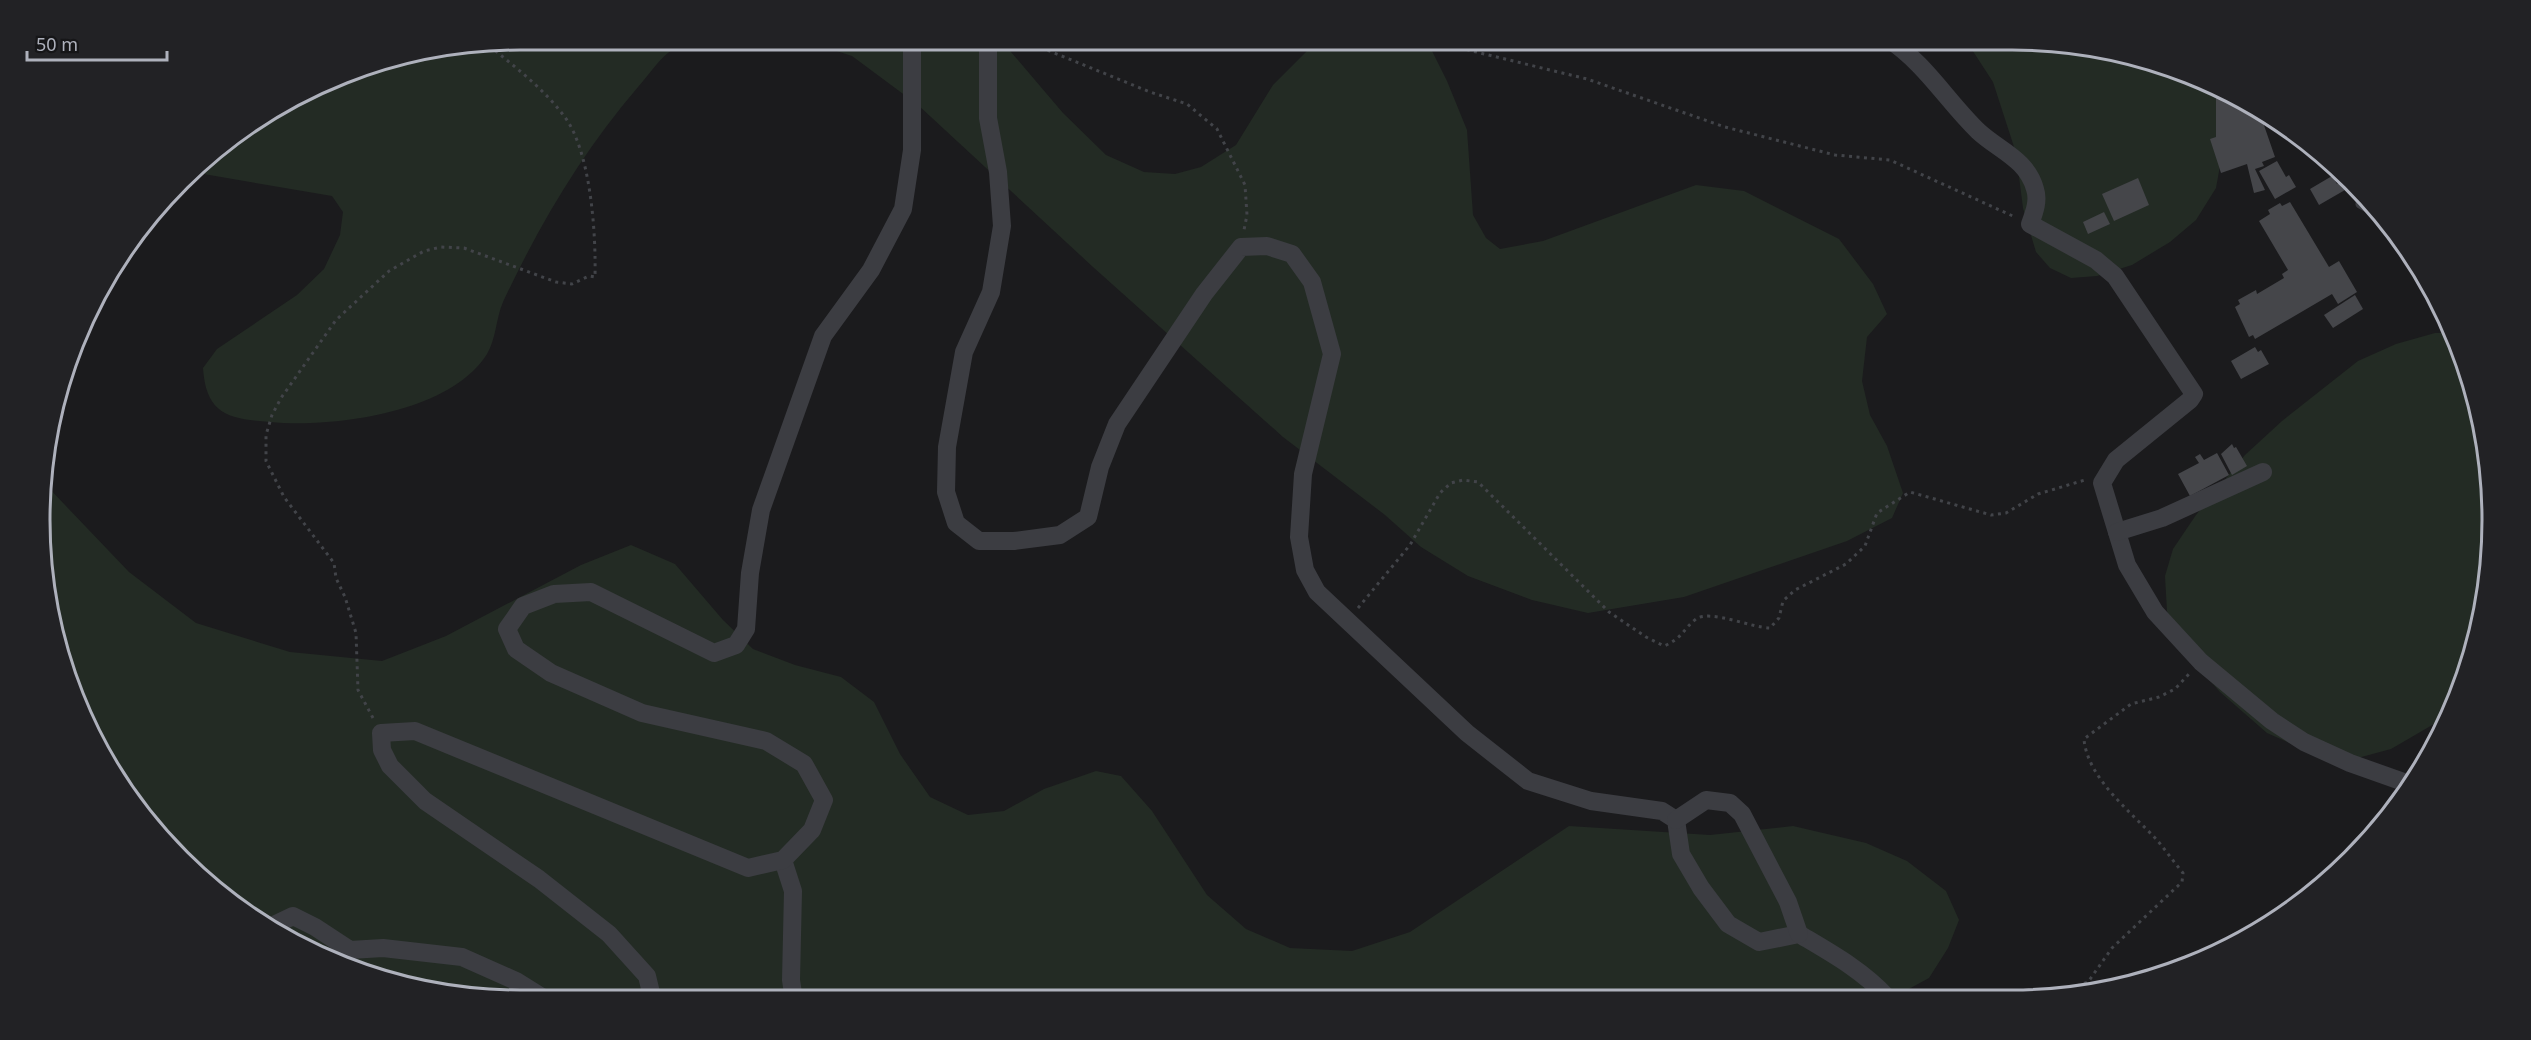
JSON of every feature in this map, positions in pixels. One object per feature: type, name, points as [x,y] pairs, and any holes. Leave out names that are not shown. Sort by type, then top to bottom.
[{"type":"street","points":[[651,990],[648,976],[609,934],[539,879],[425,801],[390,766],[382,750],[381,733],[415,731],[748,868],[783,860],[812,830],[824,800],[804,764],[766,741],[642,713],[551,673],[516,649],[507,629],[523,606],[554,594],[591,592],[714,653],[736,645],[746,629],[750,573],[761,510],[823,336],[871,270],[903,209],[912,150],[912,50]]},
{"type":"street","points":[[988,50],[988,118],[998,172],[1002,226],[991,292],[964,352],[947,447],[946,492],[956,523],[979,541],[1014,541],[1060,535],[1088,517],[1100,467],[1118,424],[1204,294],[1241,246],[1267,246],[1292,254],[1312,282],[1326,324],[1332,354],[1303,474],[1299,537],[1305,570],[1317,592],[1467,734],[1528,781],[1591,801],[1662,811],[1676,820],[1681,854],[1701,888],[1728,924],[1759,942],[1799,934]]},
{"type":"street","points":[[1906,50],[1979,132],[2015,157],[2035,188],[2037,204],[2030,224],[2096,260],[2115,276],[2194,394],[2190,400],[2116,460],[2102,483],[2127,565],[2155,612],[2201,662],[2272,720],[2304,742],[2350,763],[2402,781]]},
{"type":"street","points":[[2117,532],[2163,518],[2262,472]]},
{"type":"street","points":[[1676,820],[1706,800],[1730,803],[1742,814],[1788,902],[1799,934],[1864,975],[1880,990]]},
{"type":"street","points":[[783,860],[793,891],[792,990]]},
{"type":"street","points":[[278,923],[293,916],[315,927],[350,950],[383,948],[462,957],[516,981],[530,990]]},
{"type":"path","points":[[1047,50],[1150,92],[1187,104],[1217,129],[1245,185],[1246,216],[1241,246]]},
{"type":"path","points":[[1468,50],[1587,79],[1736,130],[1835,155],[1890,160],[2030,224]]},
{"type":"path","points":[[381,733],[358,690],[356,633],[345,597],[336,578],[334,563],[284,497],[266,461],[266,435],[281,398],[336,320],[389,271],[424,251],[441,247],[464,248],[556,282],[572,284],[589,276],[595,277],[596,240],[583,157],[566,118],[536,83],[496,51]]},
{"type":"path","points":[[1348,621],[1410,545],[1440,494],[1451,483],[1463,480],[1478,482],[1609,612],[1646,637],[1664,646],[1677,641],[1697,618],[1708,614],[1759,628],[1770,628],[1779,618],[1783,602],[1795,590],[1846,564],[1865,546],[1877,513],[1910,492],[1991,515],[2006,513],[2038,494],[2084,480],[2102,483]]},
{"type":"path","points":[[2080,985],[2088,982],[2112,948],[2182,882],[2183,873],[2158,841],[2104,786],[2085,748],[2084,739],[2131,704],[2159,697],[2175,689],[2201,662]]},
{"type":"shaded area","points":[[672,50],[660,61],[618,111],[563,190],[503,302],[487,354],[470,374],[446,390],[419,403],[357,419],[296,423],[242,419],[231,416],[214,405],[205,383],[203,368],[217,349],[297,295],[324,269],[340,235],[343,212],[332,196],[202,174],[259,129],[312,98],[369,74],[398,66],[428,59],[489,51]]},
{"type":"shaded area","points":[[834,50],[1009,50],[1063,113],[1106,155],[1144,172],[1175,174],[1201,167],[1236,145],[1273,85],[1308,50],[1432,50],[1467,130],[1473,215],[1486,238],[1500,249],[1543,241],[1696,185],[1744,191],[1839,239],[1873,284],[1887,314],[1867,337],[1862,381],[1870,415],[1887,446],[1903,493],[1892,518],[1847,541],[1684,597],[1588,613],[1532,600],[1468,576],[1421,547],[1385,515],[1283,437],[1093,267],[918,105],[852,56]]},
{"type":"shaded area","points":[[1972,50],[2042,51],[2103,59],[2162,74],[2219,98],[2227,102],[2216,188],[2196,220],[2170,242],[2132,265],[2097,276],[2071,278],[2050,268],[2036,252],[2023,208],[2016,153],[1993,82]]},
{"type":"shaded area","points":[[2443,333],[2457,369],[2472,428],[2482,520],[2472,612],[2457,671],[2435,723],[2391,749],[2354,759],[2328,760],[2267,733],[2220,692],[2192,660],[2178,638],[2167,611],[2165,576],[2173,549],[2196,515],[2245,455],[2282,421],[2358,361],[2396,344]]},
{"type":"shaded area","points":[[51,490],[129,572],[196,623],[290,652],[382,661],[446,636],[581,565],[631,545],[675,564],[723,620],[753,649],[795,665],[841,677],[874,702],[900,754],[930,797],[968,815],[1004,811],[1044,789],[1096,771],[1121,776],[1152,811],[1207,895],[1246,929],[1290,948],[1352,951],[1410,932],[1569,826],[1710,835],[1793,826],[1866,843],[1907,861],[1946,891],[1959,920],[1948,948],[1929,978],[1907,990],[520,990],[459,986],[398,974],[340,955],[312,942],[259,911],[210,874],[187,853],[166,830],[129,781],[98,728],[85,700],[66,642],[59,612],[51,551]]},
{"type":"building","points":[[2216,97],[2263,124],[2275,157],[2262,162],[2264,166],[2255,169],[2265,190],[2254,193],[2247,164],[2221,173],[2210,139],[2216,137]]},
{"type":"building","points":[[2277,161],[2286,177],[2289,175],[2296,187],[2275,199],[2259,171]]},
{"type":"building","points":[[2332,176],[2345,190],[2319,205],[2310,189]]},
{"type":"building","points":[[2138,178],[2149,205],[2114,221],[2102,194]]},
{"type":"building","points":[[2290,202],[2329,267],[2339,261],[2357,292],[2338,304],[2332,294],[2255,339],[2253,335],[2249,337],[2235,307],[2240,304],[2238,300],[2256,290],[2257,294],[2284,278],[2282,274],[2288,270],[2259,221],[2270,214],[2268,210],[2280,203],[2282,206]]},
{"type":"building","points":[[2104,212],[2110,224],[2088,234],[2083,222]]},
{"type":"building","points":[[2355,295],[2363,309],[2333,328],[2324,315]]},
{"type":"building","points":[[2255,347],[2258,352],[2261,350],[2269,364],[2241,379],[2231,361]]},
{"type":"building","points":[[2232,444],[2247,466],[2232,475],[2221,454]]},
{"type":"building","points":[[2217,453],[2229,475],[2190,496],[2178,474],[2199,463],[2195,457],[2200,454],[2204,460]]}]
